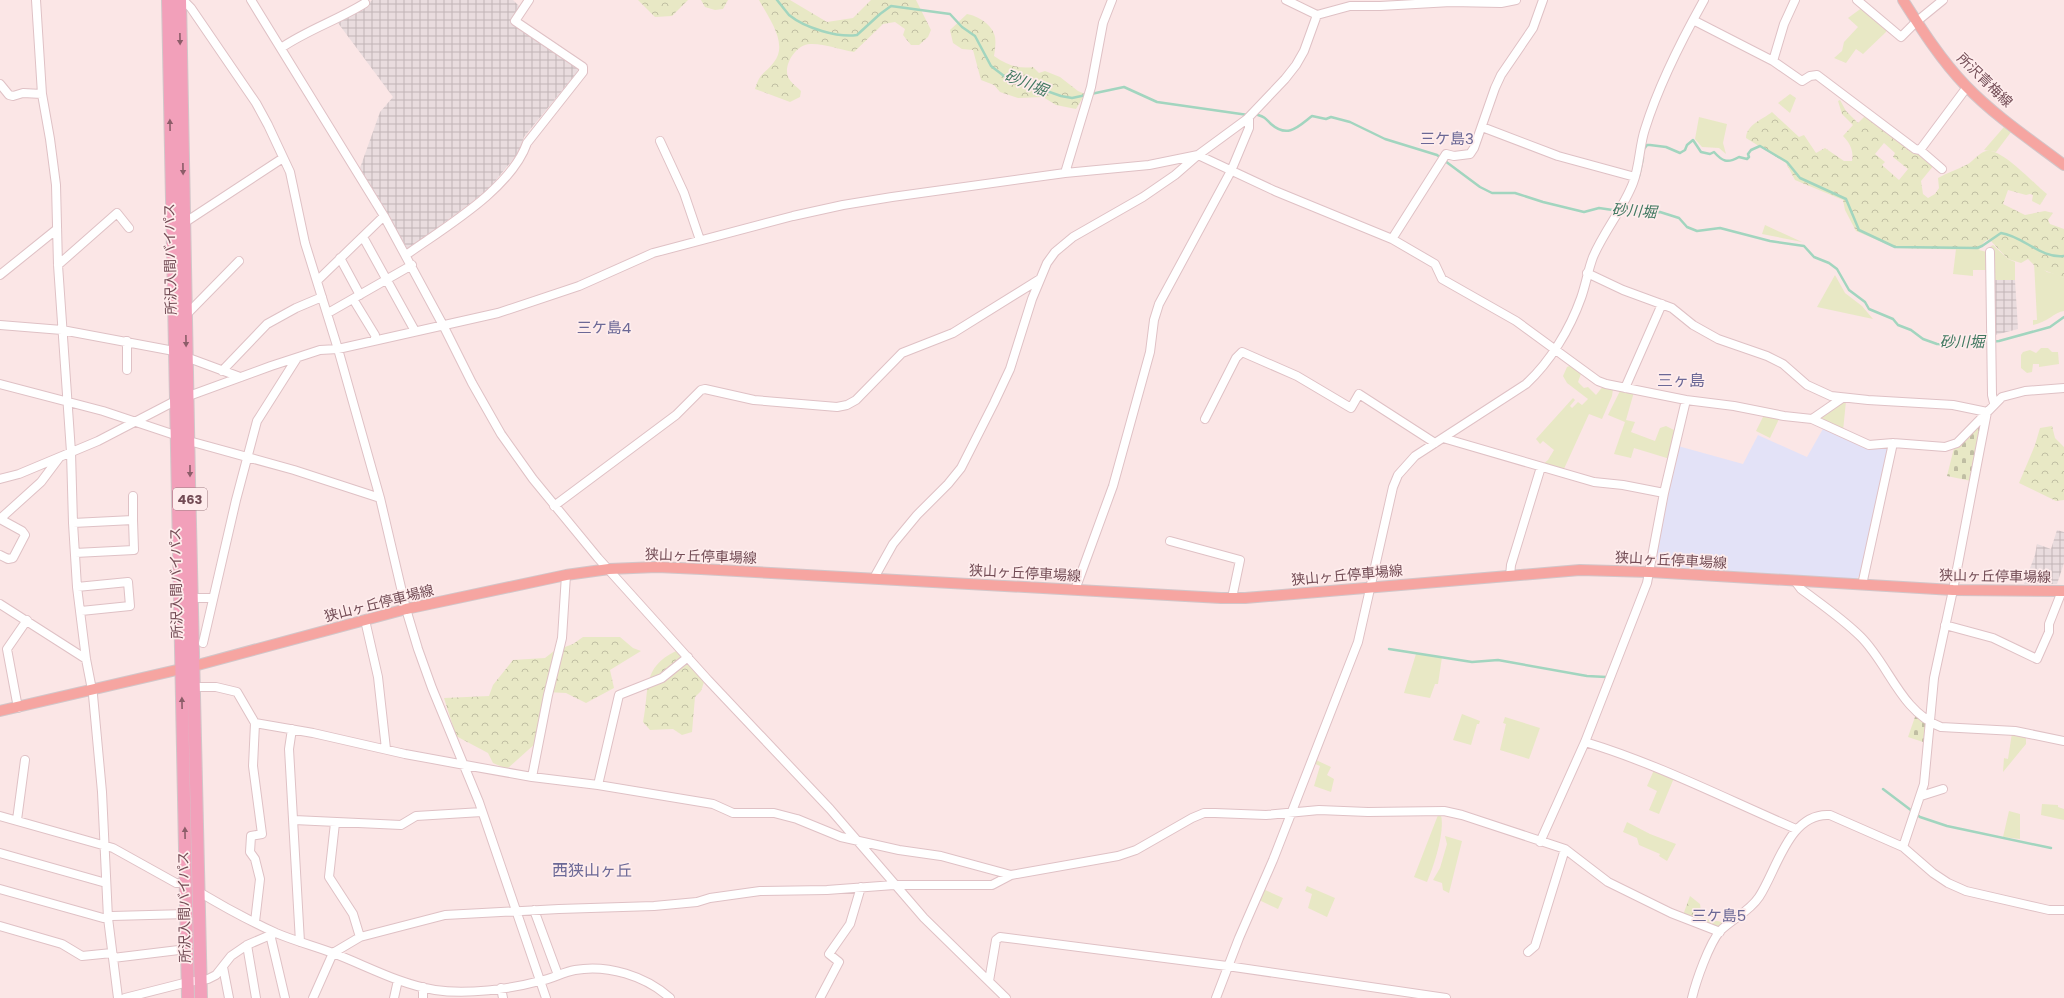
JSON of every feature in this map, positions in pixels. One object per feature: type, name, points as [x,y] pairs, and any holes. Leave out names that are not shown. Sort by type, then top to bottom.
[{"type":"highway","name":"所沢入間バイパス","points":[[168,0],[175,436],[188,998]]},
{"type":"highway","name":"所沢入間バイパス","points":[[180,0],[185,316],[190,441],[191,598],[194,666],[201,998]]},
{"type":"main road","name":"所沢青梅線","points":[[1903,0],[1916,22],[1944,62],[1967,87],[1981,100],[2064,165]]},
{"type":"main road","name":"狭山ヶ丘停車場線","points":[[0,711],[194,666],[406,610],[566,575],[609,570],[657,567],[1232,598],[1580,570],[1650,572],[1953,590],[2063,591]]},
{"type":"street","points":[[36,0],[42,94],[56,185],[58,265],[72,452],[73,524],[77,587],[86,659],[92,689],[102,792],[108,918],[118,998]]},
{"type":"street","points":[[183,0],[191,8],[256,102],[290,172],[305,242],[328,313],[380,498],[406,610],[432,688],[465,765],[482,812],[542,981],[546,998]]},
{"type":"street","points":[[251,0],[384,216],[412,265],[472,383],[501,434],[554,506],[609,570],[858,841],[894,885],[924,918],[1006,998]]},
{"type":"street","points":[[406,255],[488,196],[502,182],[522,156],[527,142],[584,72],[583,67],[515,21],[529,0]]},
{"type":"street","points":[[1064,173],[1091,87],[1103,24],[1112,0]]},
{"type":"street","points":[[1286,0],[1317,14],[1350,6],[1451,2],[1501,3],[1516,0]]},
{"type":"street","points":[[1392,239],[1446,154],[1454,156],[1470,154],[1474,148],[1487,108],[1501,75],[1533,28],[1543,0]]},
{"type":"street","points":[[1216,998],[1227,966],[1292,813],[1358,642],[1369,587],[1393,487],[1398,475],[1416,456],[1526,384],[1535,375],[1554,350],[1579,303],[1587,273],[1605,232],[1628,196],[1635,177],[1642,137],[1648,120],[1668,70],[1704,0]]},
{"type":"street","points":[[1774,61],[1784,24],[1795,0]]},
{"type":"street","points":[[1857,0],[1901,37],[1916,22],[1943,0]]},
{"type":"street","points":[[281,48],[293,39],[322,27],[365,3]]},
{"type":"street","points":[[874,578],[893,544],[917,515],[962,468],[1010,369],[1040,278],[1048,263],[1062,245],[1143,197],[1175,175],[1198,155],[1249,117],[1296,65],[1304,51],[1317,14]]},
{"type":"street","points":[[1693,20],[1774,61],[1802,81],[1810,76],[1817,75],[1915,149],[1920,150],[1942,169]]},
{"type":"street","points":[[1,87],[9,95],[13,96],[23,93],[42,94]]},
{"type":"street","points":[[1920,150],[1967,87]]},
{"type":"street","points":[[1075,590],[1113,486],[1150,352],[1154,320],[1159,304],[1231,171],[1249,128],[1249,117]]},
{"type":"street","points":[[1482,127],[1558,156],[1635,177]]},
{"type":"street","points":[[660,141],[684,193],[700,240]]},
{"type":"street","points":[[0,479],[19,474],[98,441],[175,401],[240,377],[320,350],[338,349],[414,331],[444,327],[537,301],[579,286],[653,253],[700,240],[843,205],[1064,173],[1149,165],[1198,155],[1289,197],[1392,239],[1435,264],[1442,279],[1516,321],[1598,381],[1606,384],[1686,400],[1734,406],[1784,416],[1812,419],[1863,444],[1893,443],[1949,447],[1957,443],[1994,403],[2002,397],[2016,392],[2064,388]]},
{"type":"street","points":[[184,223],[283,158]]},
{"type":"street","points":[[58,265],[117,213],[129,228]]},
{"type":"street","points":[[318,280],[384,216]]},
{"type":"street","points":[[0,275],[57,229]]},
{"type":"street","points":[[362,237],[414,331]]},
{"type":"street","points":[[1990,252],[1990,343],[1992,395],[1994,403]]},
{"type":"street","points":[[340,258],[375,335],[375,340]]},
{"type":"street","points":[[185,316],[239,261]]},
{"type":"street","points":[[328,313],[412,265]]},
{"type":"street","points":[[1587,273],[1623,290],[1672,308],[1693,325],[1718,339],[1767,356],[1783,364],[1807,385],[1831,396],[1841,399],[1953,405],[1987,412]]},
{"type":"street","points":[[554,506],[676,415],[701,390],[705,389],[767,401],[837,407],[847,406],[856,400],[902,353],[953,333],[1040,278]]},
{"type":"street","points":[[222,370],[267,324],[296,308],[322,297]]},
{"type":"street","points":[[1625,388],[1662,304]]},
{"type":"street","points":[[0,325],[62,330],[174,351]]},
{"type":"street","points":[[127,341],[127,370]]},
{"type":"street","points":[[1205,420],[1236,358],[1242,352],[1297,376],[1351,408],[1359,394],[1435,444]]},
{"type":"street","points":[[186,357],[240,377]]},
{"type":"street","points":[[203,643],[212,598],[257,421],[297,358]]},
{"type":"street","points":[[0,384],[68,401],[175,436]]},
{"type":"street","points":[[1812,419],[1841,399]]},
{"type":"street","points":[[1540,842],[1585,742],[1650,572],[1664,493],[1686,400]]},
{"type":"street","points":[[1903,847],[1921,796],[1934,678],[1953,590],[1987,412]]},
{"type":"street","points":[[1443,438],[1541,468],[1594,482],[1623,485],[1664,493]]},
{"type":"street","points":[[190,441],[380,498]]},
{"type":"street","points":[[1862,585],[1893,443]]},
{"type":"street","points":[[0,555],[8,559],[13,558],[25,535],[22,531],[0,519],[41,482],[60,457]]},
{"type":"street","points":[[1510,576],[1511,566],[1541,468]]},
{"type":"street","points":[[75,553],[134,550],[133,496]]},
{"type":"street","points":[[73,524],[133,520]]},
{"type":"street","points":[[1170,541],[1240,560],[1232,598]]},
{"type":"street","points":[[532,777],[548,695],[562,638],[566,575]]},
{"type":"street","points":[[1795,581],[1801,589],[1862,637],[1909,704],[1930,722],[1941,727],[2018,731],[2064,740]]},
{"type":"street","points":[[77,587],[128,582],[130,606],[80,611]]},
{"type":"street","points":[[1945,625],[1993,638],[2037,659],[2050,632],[2049,624],[2063,591]]},
{"type":"street","points":[[191,598],[212,598]]},
{"type":"street","points":[[0,604],[86,659]]},
{"type":"street","points":[[18,708],[7,649],[27,620]]},
{"type":"street","points":[[365,620],[378,677],[386,749]]},
{"type":"street","points":[[598,785],[619,695],[662,678],[688,657]]},
{"type":"street","points":[[200,687],[216,687],[237,692],[255,723],[253,766],[262,834],[251,836],[250,852],[254,859],[260,878],[254,922]]},
{"type":"street","points":[[255,723],[532,777],[598,785],[713,804],[733,813],[774,813],[797,819],[841,837],[941,856],[1011,875]]},
{"type":"street","points":[[292,729],[289,749],[300,942]]},
{"type":"street","points":[[1585,742],[1654,766],[1731,802],[1796,829]]},
{"type":"street","points":[[17,820],[25,760]]},
{"type":"street","points":[[1921,796],[1944,789]]},
{"type":"street","points":[[313,998],[333,953],[360,936],[445,915],[654,906],[697,902],[710,898],[760,890],[827,890],[861,886],[894,885],[992,886],[1011,875],[1118,856],[1136,850],[1192,818],[1204,813],[1260,815],[1319,810],[1368,812],[1444,811],[1462,815],[1565,849],[1608,882],[1671,913],[1720,932]]},
{"type":"street","points":[[294,820],[401,825],[416,816],[482,812]]},
{"type":"street","points":[[1692,998],[1701,969],[1720,932],[1745,912],[1758,898],[1796,829],[1821,814],[1830,815],[1903,847],[1918,862],[1943,880],[1966,891],[2049,910],[2064,910]]},
{"type":"street","points":[[1,819],[17,820],[104,846],[125,854],[176,883],[186,883]]},
{"type":"street","points":[[335,823],[329,877],[353,914],[360,936]]},
{"type":"street","points":[[1528,952],[1535,946],[1565,849]]},
{"type":"street","points":[[0,853],[106,883]]},
{"type":"street","points":[[820,998],[839,962],[829,954],[850,924],[861,886]]},
{"type":"street","points":[[0,889],[103,918],[112,916],[187,914]]},
{"type":"street","points":[[199,892],[221,906],[273,933],[333,953],[398,980],[449,994],[501,988],[542,981],[575,970],[597,969],[621,972],[652,984],[670,998]]},
{"type":"street","points":[[534,910],[558,975]]},
{"type":"street","points":[[0,926],[62,944],[82,956],[113,956],[187,949]]},
{"type":"street","points":[[125,998],[200,979],[208,979],[216,975],[231,956],[246,945],[273,933]]},
{"type":"street","points":[[273,933],[285,998]]},
{"type":"street","points":[[989,981],[996,940],[1000,937],[1227,966],[1446,998]]},
{"type":"street","points":[[246,945],[256,998]]},
{"type":"street","points":[[223,967],[229,998]]},
{"type":"street","points":[[394,998],[398,980]]},
{"type":"street","points":[[423,986],[424,998]]},
{"type":"street","points":[[501,988],[503,998]]},
{"type":"shaded area","points":[[372,0],[513,0],[520,7],[511,21],[579,67],[579,70],[524,137],[519,152],[488,190],[408,250],[360,168],[380,112],[393,97],[338,23],[363,9]]},
{"type":"shaded area","points":[[1992,280],[2015,280],[2018,329],[1995,335]]},
{"type":"shaded area","points":[[1824,427],[1886,446],[1889,450],[1860,575],[1856,579],[1659,566],[1659,560],[1653,559],[1678,446],[1743,464],[1758,435],[1807,457]]},
{"type":"shaded area","points":[[2057,530],[2064,532],[2064,563],[2057,584],[2024,584],[2035,555],[2037,544],[2051,549]]},
{"type":"green space","points":[[638,0],[688,0],[672,16],[655,17]]},
{"type":"green space","points":[[701,0],[728,0],[723,9],[715,10],[705,7]]},
{"type":"green space","points":[[759,0],[790,0],[827,22],[853,18],[871,0],[916,0],[931,30],[928,37],[919,45],[911,45],[903,35],[905,29],[895,22],[883,24],[854,52],[810,44],[800,47],[789,61],[787,72],[789,79],[801,91],[800,97],[790,102],[755,89],[761,76],[771,66],[778,55],[779,47],[776,31]]},
{"type":"green space","points":[[1863,7],[1887,30],[1886,32],[1863,54],[1856,49],[1846,63],[1834,58],[1842,51],[1844,42],[1858,27],[1848,18]]},
{"type":"green space","points":[[967,14],[980,19],[988,25],[994,33],[994,56],[1013,66],[1033,67],[1039,73],[1045,71],[1060,77],[1078,91],[1085,94],[1076,109],[1056,105],[1043,97],[1018,98],[1000,92],[994,85],[981,80],[973,50],[962,49],[953,43],[950,30]]},
{"type":"green space","points":[[1790,94],[1796,98],[1790,113],[1778,103]]},
{"type":"green space","points":[[1840,100],[1846,111],[1858,123],[1867,114],[1934,165],[1921,181],[1923,194],[1928,198],[1935,194],[1939,188],[1938,178],[1968,164],[1983,152],[1992,151],[2009,160],[2047,194],[2040,205],[2032,201],[2033,195],[2026,195],[2008,190],[2003,204],[2025,215],[2045,211],[2053,213],[2048,220],[2050,224],[2064,229],[2064,278],[2036,267],[2028,259],[2021,263],[2008,259],[1989,239],[1984,242],[1979,250],[1896,248],[1856,231],[1845,210],[1843,200],[1795,180],[1786,163],[1746,138],[1749,129],[1752,126],[1772,112],[1799,137],[1804,135],[1816,153],[1825,148],[1844,161],[1852,161],[1851,147],[1843,136],[1853,125],[1842,114],[1838,101]],"holes":[[[1884,143],[1895,153],[1893,157],[1908,169],[1899,180],[1882,165],[1885,162],[1875,154]]]},
{"type":"green space","points":[[1699,117],[1727,124],[1723,143],[1726,154],[1719,148],[1702,147],[1695,139]]},
{"type":"green space","points":[[2004,127],[2011,132],[1996,152],[1984,150]]},
{"type":"green space","points":[[1765,225],[1802,242],[1762,234]]},
{"type":"green space","points":[[1993,245],[2008,259],[2015,262],[2015,280],[1992,280],[1990,247]]},
{"type":"green space","points":[[1956,249],[1979,250],[1987,252],[1987,270],[1973,270],[1973,276],[1953,274]]},
{"type":"green space","points":[[2034,262],[2047,272],[2064,278],[2064,311],[2033,325],[2033,320],[2037,320]]},
{"type":"green space","points":[[1835,275],[1845,293],[1862,306],[1873,319],[1817,307]]},
{"type":"green space","points":[[2041,348],[2048,348],[2052,352],[2058,352],[2059,364],[2039,367],[2039,364],[2033,364],[2032,372],[2027,373],[2021,368],[2021,355],[2023,352],[2030,350],[2036,353]]},
{"type":"green space","points":[[1572,365],[1582,371],[1578,382],[1584,388],[1588,387],[1596,395],[1604,385],[1613,389],[1612,396],[1602,419],[1589,414],[1563,471],[1542,465],[1548,460],[1554,450],[1543,441],[1540,444],[1536,439],[1573,398],[1575,400],[1570,406],[1572,408],[1578,402],[1582,405],[1588,399],[1567,383],[1563,376],[1567,367]]},
{"type":"green space","points":[[1620,391],[1634,392],[1626,420],[1635,422],[1631,432],[1655,441],[1660,428],[1666,426],[1676,431],[1670,459],[1634,448],[1631,458],[1614,454],[1625,422],[1608,415]]},
{"type":"green space","points":[[1842,400],[1846,401],[1843,431],[1819,420],[1819,416]]},
{"type":"green space","points":[[1764,415],[1779,419],[1770,438],[1756,431]]},
{"type":"green space","points":[[1982,422],[1971,481],[1947,476],[1954,448]]},
{"type":"green space","points":[[2052,426],[2055,438],[2064,447],[2064,500],[2056,501],[2019,483],[2035,445],[2040,428]]},
{"type":"green space","points":[[583,637],[620,637],[633,648],[641,651],[610,670],[614,688],[586,703],[566,693],[546,692],[537,742],[507,769],[493,763],[488,753],[456,736],[444,698],[489,696],[493,685],[513,660],[545,658],[554,651],[573,644]]},
{"type":"green space","points":[[676,651],[704,682],[701,691],[695,697],[692,732],[682,735],[673,729],[650,730],[643,722],[647,690],[652,672],[665,658]]},
{"type":"green space","points":[[1416,654],[1442,657],[1438,684],[1435,684],[1430,698],[1404,693]]},
{"type":"green space","points":[[1462,714],[1480,721],[1479,724],[1477,724],[1471,745],[1453,740]]},
{"type":"green space","points":[[1916,714],[1927,723],[1926,743],[1908,737]]},
{"type":"green space","points":[[1505,717],[1540,728],[1529,759],[1500,750],[1506,724],[1503,723]]},
{"type":"green space","points":[[2012,733],[2026,735],[2026,744],[2003,772],[2004,758],[2008,759]]},
{"type":"green space","points":[[1316,760],[1331,767],[1327,775],[1334,779],[1331,792],[1314,786],[1320,766],[1313,763]]},
{"type":"green space","points":[[1654,770],[1674,778],[1659,814],[1649,810],[1657,791],[1647,786]]},
{"type":"green space","points":[[2042,804],[2058,805],[2058,807],[2064,809],[2064,820],[2041,815]]},
{"type":"green space","points":[[2009,811],[2020,814],[2020,839],[2003,837]]},
{"type":"green space","points":[[1438,815],[1441,815],[1442,822],[1440,839],[1436,858],[1427,882],[1414,877]]},
{"type":"green space","points":[[1627,822],[1650,834],[1676,844],[1667,861],[1659,856],[1660,854],[1639,845],[1637,838],[1623,832]]},
{"type":"green space","points":[[1445,836],[1462,841],[1449,893],[1443,890],[1442,883],[1433,880],[1440,868],[1447,844]]},
{"type":"green space","points":[[1307,886],[1335,898],[1327,917],[1308,908],[1312,894],[1305,891]]},
{"type":"green space","points":[[1263,889],[1283,898],[1278,909],[1259,900]]},
{"type":"green space","points":[[1690,896],[1700,904],[1701,913],[1706,919],[1719,921],[1725,924],[1717,928],[1683,915]]},
{"type":"waterway","name":"砂川堀","points":[[777,0],[789,15],[796,20],[822,31],[849,36],[857,35],[891,6],[950,14],[962,27],[975,36],[991,66],[1004,76],[1061,96],[1072,98],[1124,87],[1157,102],[1248,115]]},
{"type":"waterway","name":"砂川堀","points":[[1258,115],[1264,117],[1277,128],[1288,131],[1298,127],[1312,116],[1326,119],[1331,117],[1350,122],[1385,139],[1437,155],[1480,187],[1492,193],[1515,193],[1543,202],[1584,212],[1599,208],[1640,214],[1660,212],[1679,218],[1687,227],[1697,231],[1720,228],[1770,241],[1804,246],[1814,257],[1829,263],[1837,269],[1849,290],[1865,302],[1869,309],[1893,319],[1898,325],[1911,330],[1923,339],[1937,344],[1962,345],[1999,341],[2050,327],[2064,317]]},
{"type":"waterway","points":[[1644,149],[1647,145],[1650,145],[1666,147],[1680,153],[1685,150],[1687,145],[1693,140],[1701,152],[1710,154],[1714,152],[1720,158],[1728,161],[1739,157],[1747,159],[1751,150],[1760,146],[1787,162],[1800,178],[1846,199],[1859,230],[1895,247],[1977,248],[2001,233],[2017,238],[2048,254],[2064,256]]},
{"type":"waterway","points":[[1639,176],[1643,158]]},
{"type":"waterway","points":[[1389,649],[1472,662],[1498,660],[1587,676],[1606,677]]},
{"type":"waterway","points":[[1883,789],[1920,817],[1947,826],[2051,848]]},
{"type":"district","name":"三ケ島3","points":[[1447,139]]},
{"type":"district","name":"三ケ島4","points":[[604,328]]},
{"type":"district","name":"三ヶ島","points":[[1681,380]]},
{"type":"district","name":"西狭山ヶ丘","points":[[592,870]]},
{"type":"district","name":"三ケ島5","points":[[1719,916]]}]
